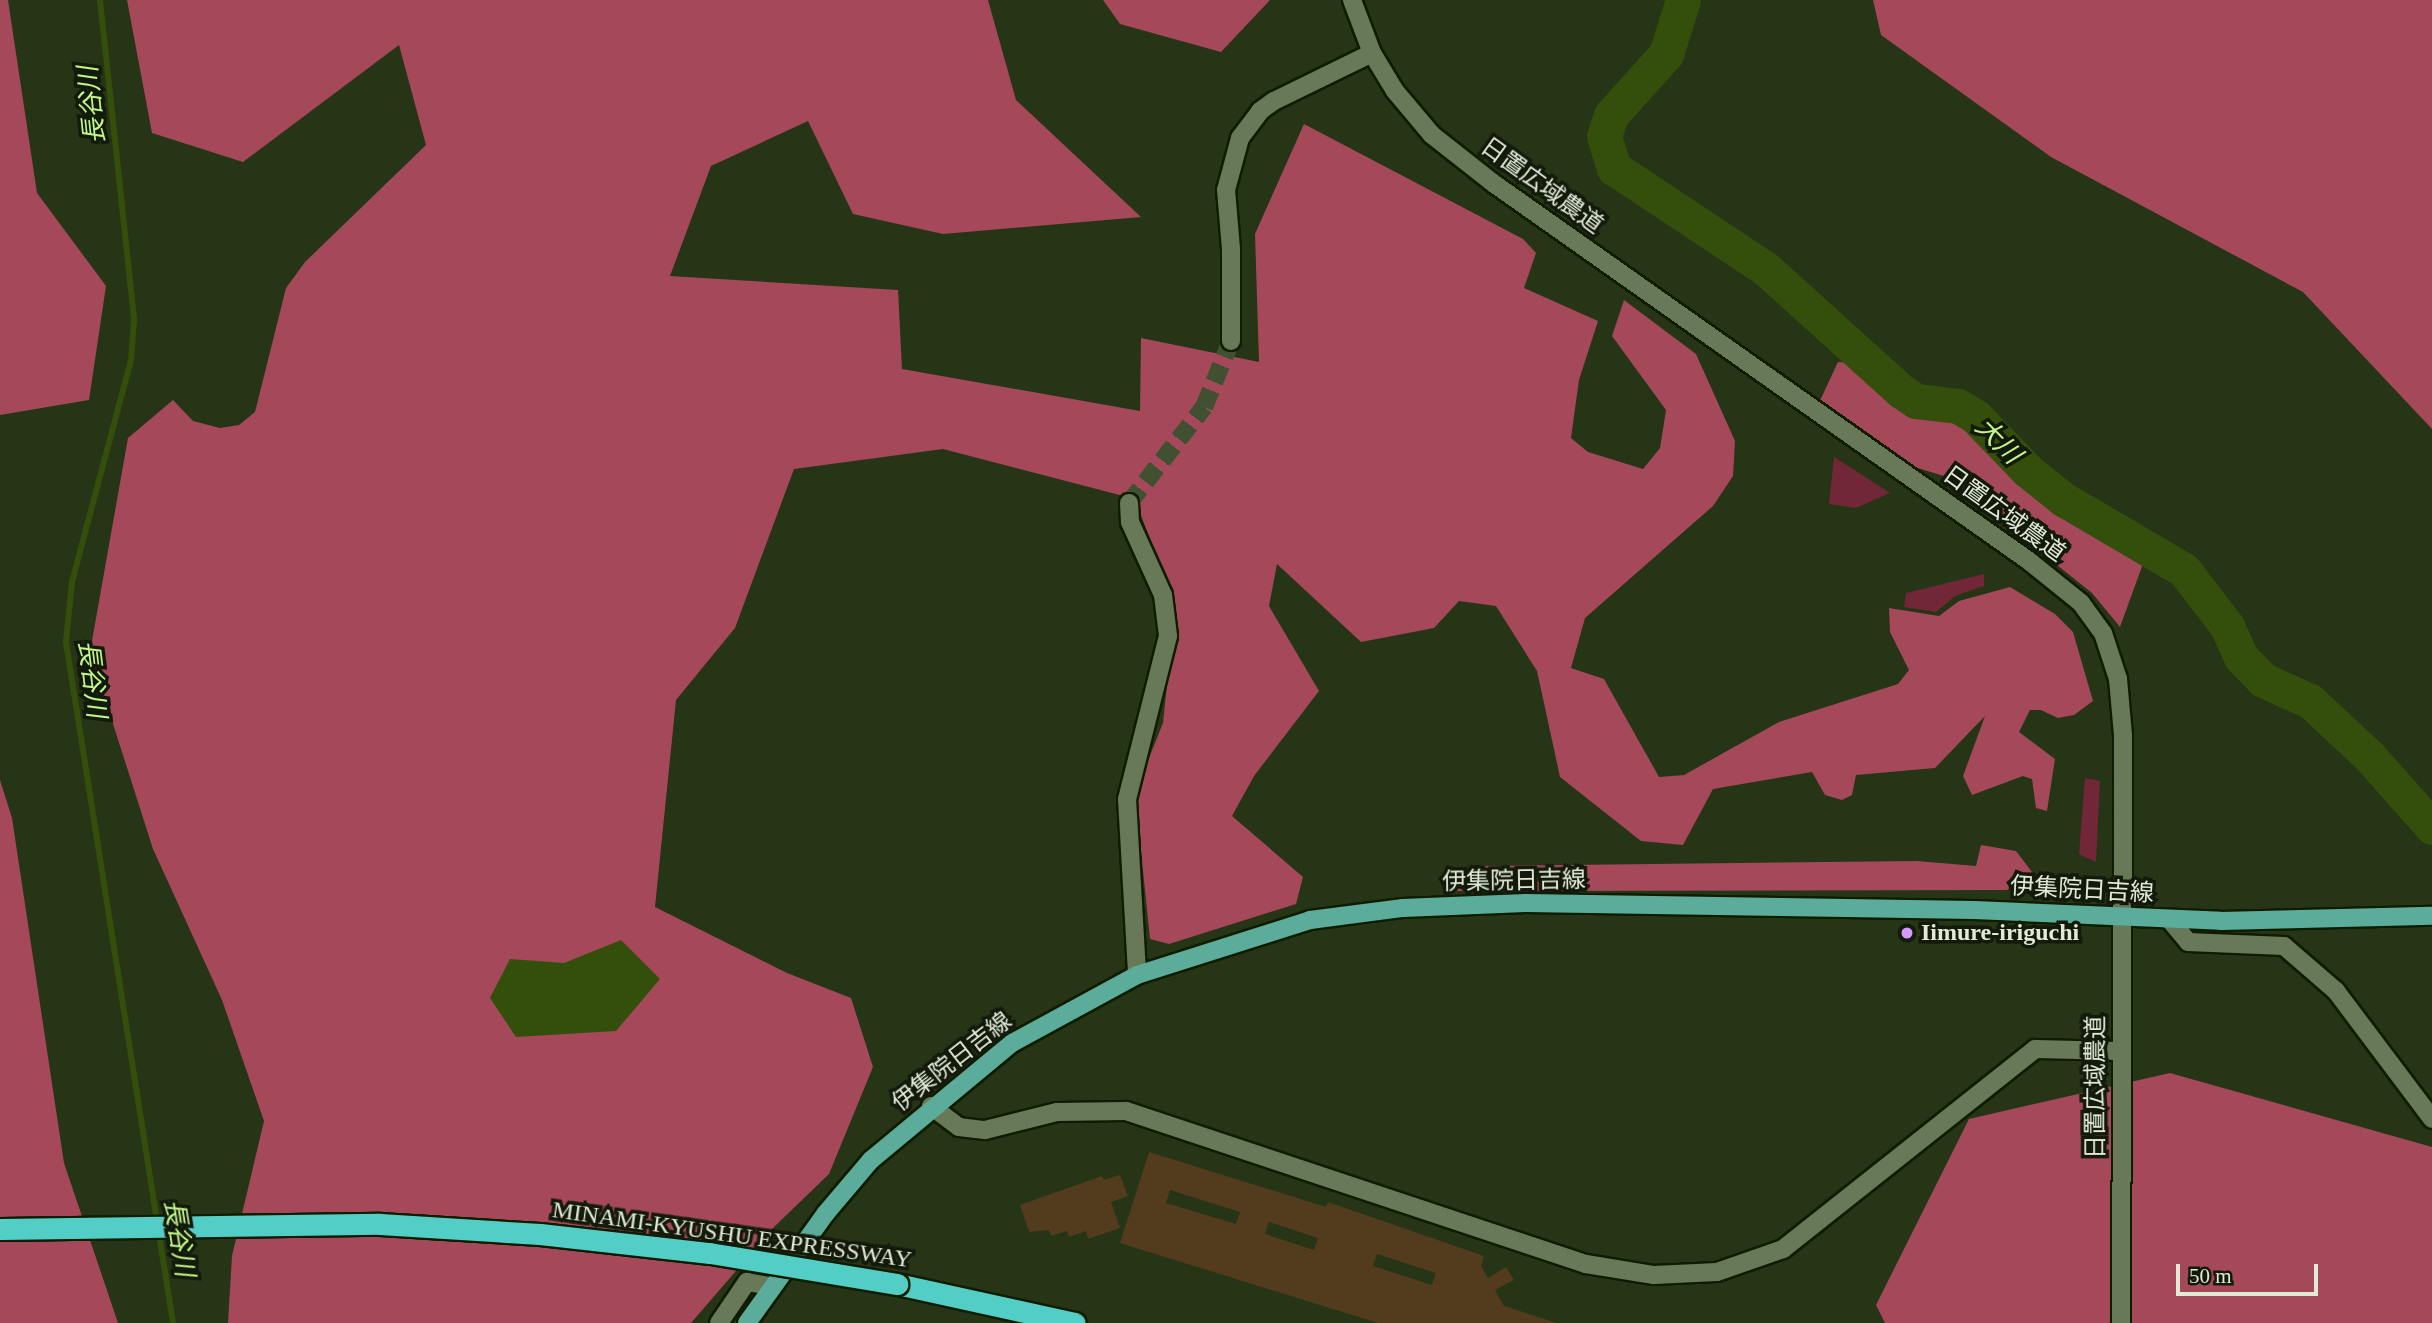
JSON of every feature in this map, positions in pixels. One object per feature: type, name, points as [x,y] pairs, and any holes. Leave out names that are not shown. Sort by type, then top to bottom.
[{"type":"highway","name":"MINAMI-KYUSHU EXPRESSWAY","points":[[0,1229],[380,1224],[527,1233],[710,1254],[897,1284],[1075,1323]]},
{"type":"main road","name":"伊集院日吉線","points":[[747,1323],[770,1286],[872,1160],[931,1106],[1012,1043],[1137,975],[1310,920],[1403,908],[1525,903],[2122,915],[2169,919],[2432,916]]},
{"type":"street","name":"日置広域農道","points":[[1352,0],[1372,53],[1395,91],[1432,135],[1493,183],[2029,561],[2081,603],[2110,647],[2118,679],[2123,735],[2121,1323]]},
{"type":"street","points":[[1231,341],[1226,190],[1240,138],[1259,111],[1274,101],[1372,53]]},
{"type":"street","points":[[1129,503],[1130,522],[1163,595],[1168,636],[1127,799],[1137,975]]},
{"type":"street","points":[[2169,919],[2188,942],[2284,946],[2336,991],[2432,1119]]},
{"type":"street","points":[[931,1106],[959,1127],[985,1130],[1057,1112],[1126,1111],[1586,1264],[1654,1275],[1717,1272],[1783,1249],[2035,1049],[2120,1051]]},
{"type":"street","points":[[719,1323],[747,1282],[770,1286]]},
{"type":"shaded area","points":[[0,0],[8,0],[37,193],[106,286],[89,400],[0,415]]},
{"type":"shaded area","points":[[127,0],[988,0],[1016,100],[1141,217],[943,234],[853,214],[808,121],[711,166],[670,276],[898,290],[902,369],[1140,411],[1141,338],[1259,362],[1255,234],[1304,124],[1523,239],[1536,253],[1524,288],[1598,321],[1579,380],[1571,438],[1588,452],[1643,469],[1660,448],[1666,410],[1612,336],[1624,300],[1696,354],[1735,441],[1733,476],[1713,506],[1585,618],[1571,668],[1604,679],[1659,777],[1684,775],[1779,722],[1898,684],[1909,670],[1890,632],[1889,608],[1939,616],[1959,601],[2010,587],[2055,614],[2073,632],[2093,701],[2074,715],[2058,718],[2041,710],[2030,710],[2019,732],[2055,759],[2047,811],[2036,808],[2032,779],[2023,776],[1972,795],[1963,776],[1985,716],[1935,768],[1856,775],[1852,795],[1842,800],[1825,795],[1812,772],[1713,789],[1683,845],[1641,841],[1560,777],[1537,671],[1496,606],[1459,601],[1434,628],[1361,642],[1277,564],[1269,606],[1319,691],[1254,776],[1232,816],[1303,877],[1296,904],[1169,944],[1150,939],[1135,793],[1163,723],[1175,607],[1135,499],[943,449],[794,469],[735,628],[676,700],[655,907],[787,973],[851,998],[873,1067],[829,1174],[773,1228],[691,1323],[228,1323],[232,1256],[264,1121],[222,1000],[153,849],[90,652],[128,438],[173,400],[193,421],[220,428],[239,425],[255,412],[286,288],[305,262],[426,145],[399,45],[243,162],[152,133]]},
{"type":"shaded area","points":[[1103,0],[1270,0],[1221,52],[1120,24]]},
{"type":"shaded area","points":[[1873,0],[2432,0],[2432,429],[2303,292],[2051,157],[1881,35]]},
{"type":"shaded area","points":[[1838,362],[1850,363],[1922,414],[1975,427],[2065,512],[2144,561],[2120,627],[2092,593],[1947,477],[1879,456],[1817,407]]},
{"type":"shaded area","points":[[1834,457],[1890,493],[1856,508],[1829,504]]},
{"type":"shaded area","points":[[1984,574],[1984,586],[1955,596],[1936,612],[1904,607],[1906,593]]},
{"type":"shaded area","points":[[2085,778],[2100,781],[2096,862],[2079,854]]},
{"type":"shaded area","points":[[0,780],[12,818],[64,1163],[118,1323],[0,1323]]},
{"type":"shaded area","points":[[1981,845],[2016,851],[2032,872],[2007,890],[1456,891],[1473,866],[1917,861],[1976,866]]},
{"type":"shaded area","points":[[621,940],[660,979],[616,1031],[516,1037],[490,998],[510,959],[564,963]]},
{"type":"shaded area","points":[[2170,1073],[2432,1147],[2432,1323],[1885,1323],[1876,1305],[1969,1119]]},
{"type":"building","points":[[1149,1152],[1326,1207],[1328,1202],[1484,1256],[1481,1266],[1488,1278],[1506,1267],[1514,1280],[1495,1290],[1504,1306],[1557,1323],[1378,1323],[1120,1243]],"holes":[[[1170,1190],[1240,1212],[1236,1224],[1166,1203]],[[1269,1222],[1318,1238],[1314,1250],[1265,1234]],[[1377,1254],[1436,1273],[1432,1285],[1373,1266]]]},
{"type":"building","points":[[1120,1175],[1128,1196],[1111,1202],[1120,1228],[1088,1239],[1086,1231],[1069,1237],[1067,1231],[1051,1236],[1049,1230],[1029,1232],[1020,1205],[1102,1176],[1104,1180]]},
{"type":"waterway","name":"長谷川","points":[[100,0],[134,320],[131,360],[72,582],[66,642],[173,1323]]},
{"type":"waterway","name":"大川","points":[[1683,0],[1666,54],[1611,115],[1604,136],[1614,168],[1766,269],[1901,391],[1916,401],[1958,406],[1976,417],[2027,470],[2063,499],[2184,570],[2227,626],[2241,657],[2263,680],[2310,701],[2369,756],[2432,827]]},
{"type":"tunnel","points":[[1129,503],[1204,407],[1231,341]]},
{"type":"place","name":"Iimure-iriguchi","points":[[1907,933]]}]
